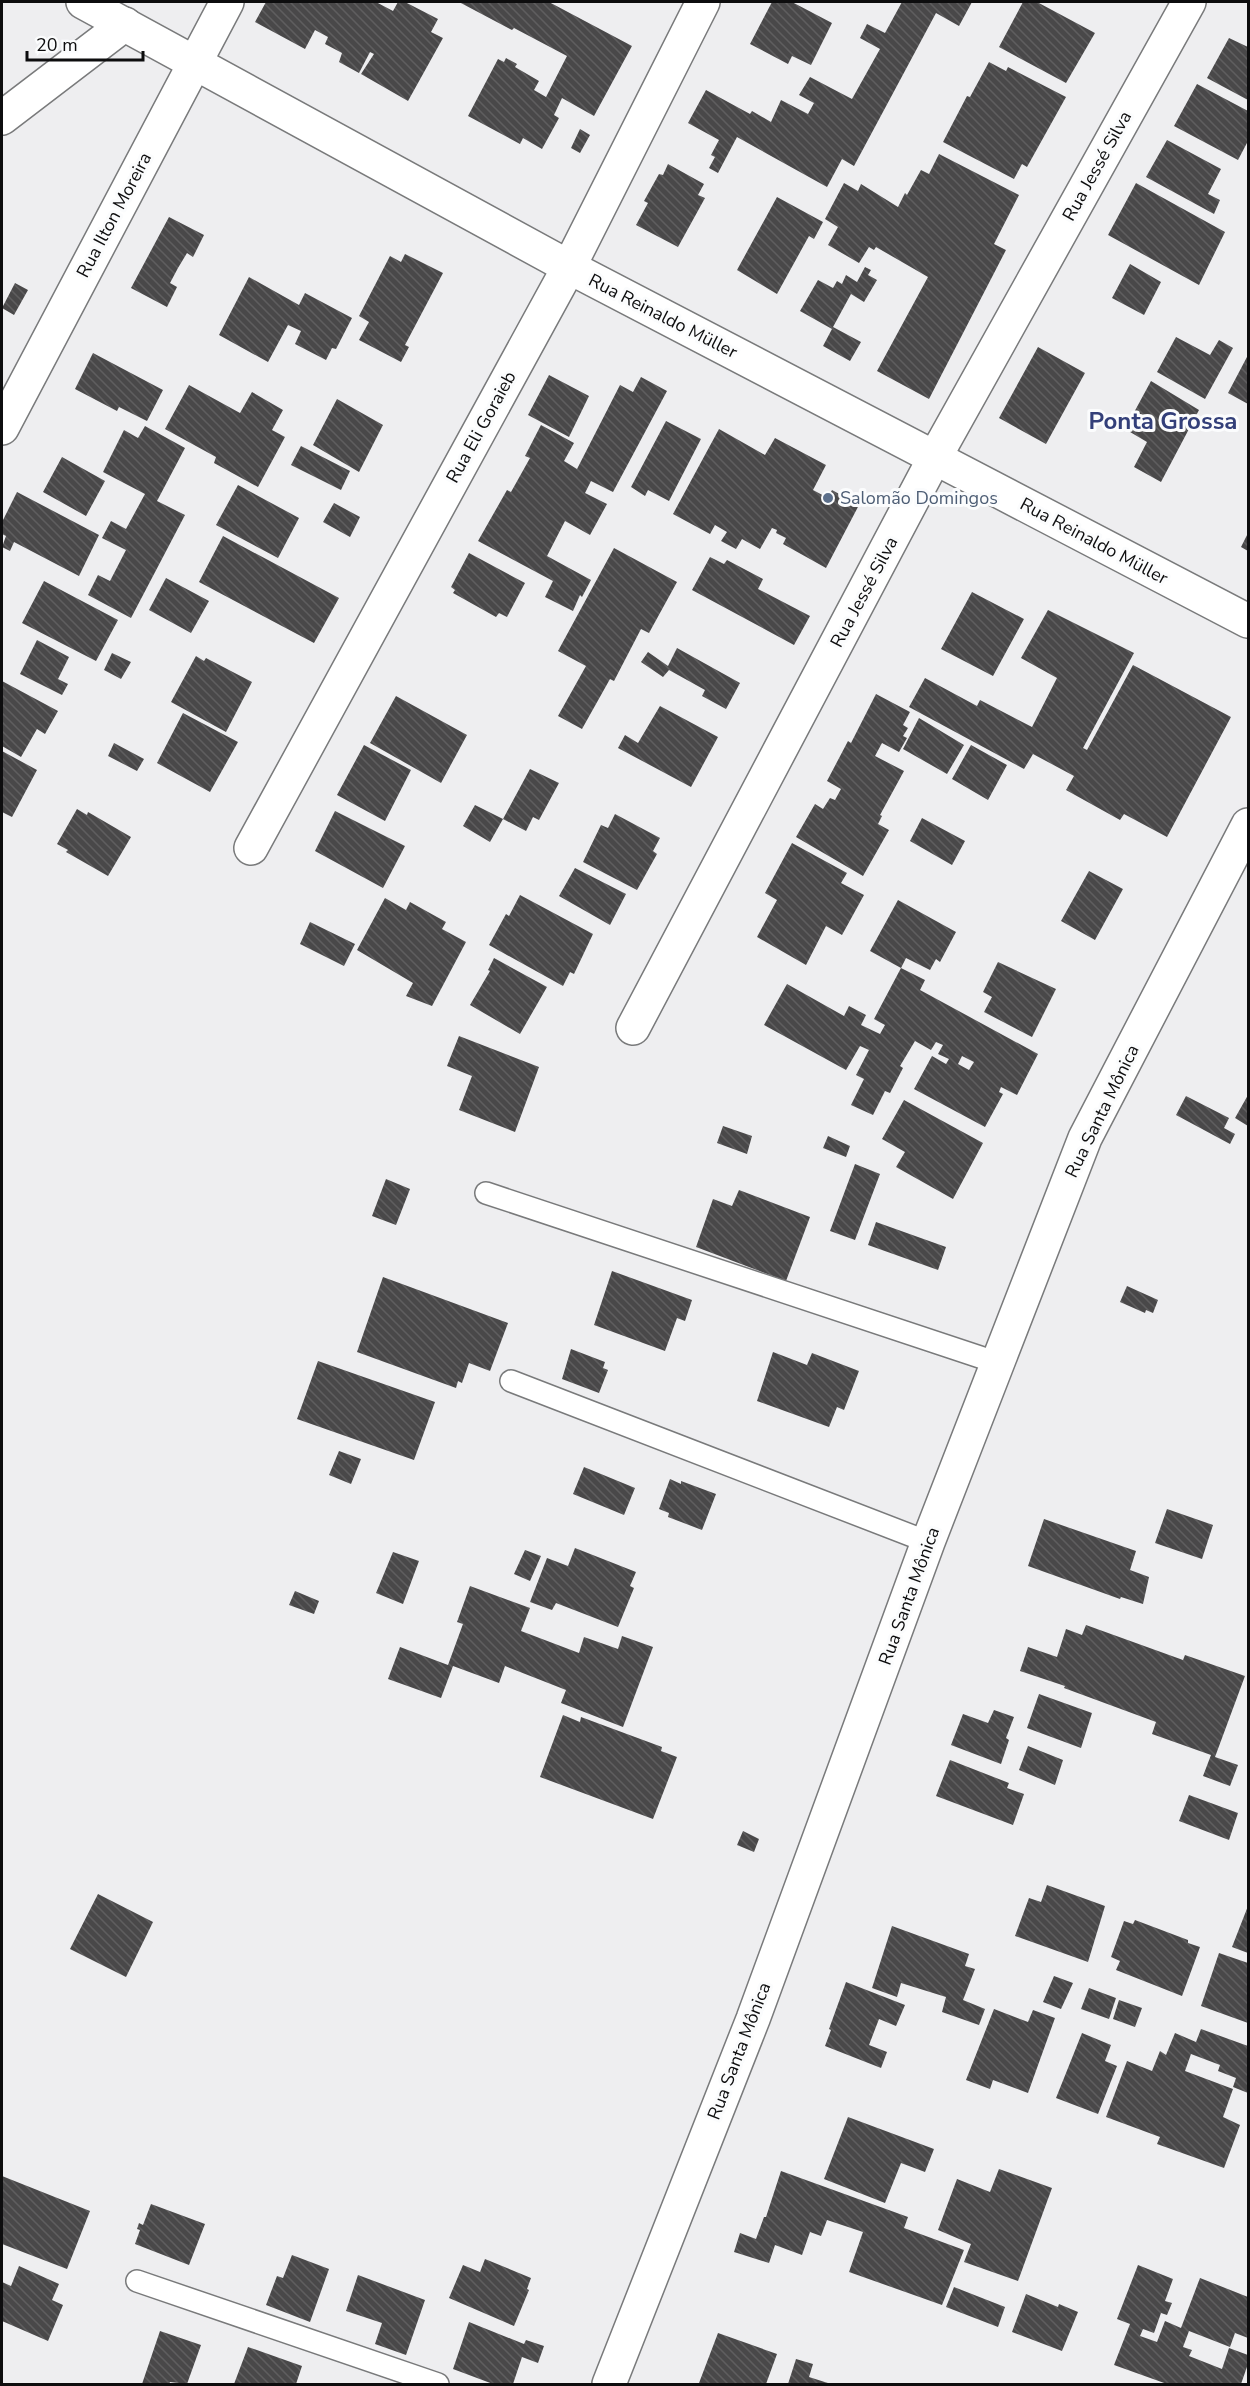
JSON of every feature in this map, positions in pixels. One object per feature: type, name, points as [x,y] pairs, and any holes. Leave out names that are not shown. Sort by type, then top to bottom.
[{"type":"street","name":"Rua Reinaldo Müller","points":[[83,2],[569,267],[1248,621]]},
{"type":"street","name":"Rua Ilton Moreira","points":[[2,428],[227,2]]},
{"type":"street","name":"Rua Eli Goraieb","points":[[251,848],[569,267],[703,2]]},
{"type":"street","name":"Rua Jessé Silva","points":[[633,1028],[935,457],[1189,2]]},
{"type":"street","points":[[2,118],[125,24]]},
{"type":"street","name":"Rua Santa Mônica","points":[[609,2385],[753,2019],[928,1542],[1085,1138],[1248,825]]},
{"type":"lane","points":[[486,1193],[998,1363]]},
{"type":"lane","points":[[511,1381],[928,1542]]},
{"type":"lane","points":[[137,2281],[438,2385]]},
{"type":"building","points":[[266,2],[376,2],[393,11],[398,2],[405,2],[438,19],[431,32],[443,38],[408,101],[361,74],[374,54],[370,52],[359,73],[339,62],[342,53],[325,44],[328,37],[315,30],[305,49],[255,22]]},
{"type":"building","points":[[459,2],[549,2],[632,46],[594,116],[562,98],[554,115],[559,118],[542,149],[523,138],[520,144],[468,116],[498,59],[504,62],[506,58],[517,64],[515,67],[539,81],[534,90],[546,97],[567,56]]},
{"type":"building","points":[[772,2],[792,2],[832,23],[811,65],[792,56],[788,64],[750,44]]},
{"type":"building","points":[[902,2],[972,2],[959,26],[936,13],[854,166],[842,159],[827,187],[737,137],[718,173],[709,168],[715,157],[711,155],[719,140],[688,123],[706,90],[750,114],[752,111],[771,122],[781,100],[808,114],[814,103],[799,95],[810,77],[852,99],[880,49],[860,38],[867,24],[885,33]]},
{"type":"building","points":[[1023,2],[1037,2],[1095,33],[1066,83],[999,47]]},
{"type":"building","points":[[1229,38],[1248,47],[1248,100],[1207,78]]},
{"type":"building","points":[[989,62],[1006,71],[1008,67],[1066,97],[1027,167],[1022,164],[1014,179],[943,142],[967,96],[970,97]]},
{"type":"building","points":[[1197,84],[1248,111],[1248,141],[1238,160],[1174,126]]},
{"type":"building","points":[[580,129],[590,135],[580,153],[571,148]]},
{"type":"building","points":[[1167,140],[1221,169],[1208,194],[1220,200],[1214,214],[1146,177]]},
{"type":"building","points":[[939,154],[1019,195],[994,244],[1006,250],[929,399],[877,371],[928,277],[876,247],[874,250],[869,247],[859,263],[828,245],[838,227],[825,219],[844,183],[858,191],[861,184],[898,207],[921,170],[929,174]]},
{"type":"building","points":[[668,164],[704,184],[698,195],[705,198],[678,247],[636,225],[648,203],[644,201],[659,174],[663,175]]},
{"type":"building","points":[[1136,183],[1225,232],[1199,285],[1108,235]]},
{"type":"building","points":[[777,197],[823,222],[814,239],[809,236],[777,294],[737,270]]},
{"type":"building","points":[[169,217],[204,235],[193,257],[187,253],[170,283],[177,287],[167,307],[131,288]]},
{"type":"building","points":[[405,254],[443,273],[405,345],[409,347],[401,362],[359,340],[369,322],[359,316],[390,256],[401,262]]},
{"type":"building","points":[[1130,264],[1161,282],[1144,315],[1112,298]]},
{"type":"building","points":[[865,267],[871,270],[868,275],[877,280],[864,302],[851,294],[833,327],[861,342],[850,361],[823,346],[832,329],[800,311],[818,280],[833,288],[837,281],[842,284],[846,275],[857,282]]},
{"type":"building","points":[[249,277],[299,305],[305,293],[352,318],[336,349],[332,348],[326,360],[295,344],[301,331],[288,325],[268,362],[219,335]]},
{"type":"building","points":[[15,283],[28,290],[14,315],[2,308]]},
{"type":"building","points":[[1176,337],[1210,355],[1219,340],[1233,348],[1205,399],[1157,372]]},
{"type":"building","points":[[1038,347],[1085,373],[1046,444],[999,418]]},
{"type":"building","points":[[93,353],[163,390],[147,421],[119,407],[117,411],[75,389]]},
{"type":"building","points":[[1248,355],[1248,404],[1228,393]]},
{"type":"building","points":[[549,375],[589,396],[569,437],[528,415]]},
{"type":"building","points":[[641,377],[667,391],[613,492],[591,481],[585,493],[607,504],[590,535],[565,521],[547,556],[591,580],[582,597],[580,595],[573,611],[545,597],[553,581],[478,541],[507,490],[511,492],[530,458],[525,456],[541,425],[574,443],[564,461],[577,469],[620,385],[633,392]]},
{"type":"building","points":[[1151,381],[1199,410],[1161,482],[1134,467],[1147,442],[1125,429]]},
{"type":"building","points":[[189,385],[240,413],[252,392],[283,410],[272,430],[285,437],[258,487],[214,463],[216,457],[165,429]]},
{"type":"building","points":[[337,399],[383,425],[359,472],[313,445]]},
{"type":"building","points":[[666,421],[701,439],[669,501],[648,490],[645,496],[631,487]]},
{"type":"building","points":[[145,426],[185,448],[157,501],[185,515],[131,618],[88,595],[98,575],[110,581],[126,550],[102,538],[111,521],[126,529],[145,494],[103,472],[124,430],[138,438]]},
{"type":"building","points":[[719,429],[765,455],[775,438],[826,465],[813,490],[828,498],[832,490],[859,505],[826,568],[783,544],[786,538],[772,528],[760,549],[742,539],[736,549],[721,541],[727,532],[715,525],[710,534],[673,514]]},
{"type":"building","points":[[301,446],[350,471],[341,490],[291,465]]},
{"type":"building","points":[[62,457],[105,481],[86,516],[43,492]]},
{"type":"building","points":[[238,485],[299,518],[278,558],[216,525]]},
{"type":"building","points":[[17,492],[99,535],[79,576],[14,542],[10,551],[2,547],[6,536],[2,534],[2,522]]},
{"type":"building","points":[[334,503],[360,517],[350,537],[323,522]]},
{"type":"building","points":[[1248,533],[1248,551],[1241,547]]},
{"type":"building","points":[[223,536],[339,598],[314,643],[199,582]]},
{"type":"building","points":[[614,548],[677,582],[649,633],[641,629],[614,681],[610,679],[582,729],[558,716],[586,666],[558,651]]},
{"type":"building","points":[[469,553],[525,583],[507,617],[499,613],[496,617],[453,593],[455,590],[451,587]]},
{"type":"building","points":[[710,557],[724,564],[727,560],[763,579],[758,589],[810,616],[794,645],[692,590]]},
{"type":"building","points":[[166,578],[209,601],[191,633],[149,610]]},
{"type":"building","points":[[44,581],[118,620],[96,661],[22,623]]},
{"type":"building","points":[[972,592],[1024,619],[993,676],[941,649]]},
{"type":"building","points":[[1048,610],[1134,653],[1083,748],[1087,750],[1133,665],[1231,717],[1167,837],[1124,814],[1120,820],[1066,790],[1074,776],[1033,754],[1024,769],[909,707],[925,678],[977,706],[980,700],[1032,727],[1057,678],[1021,658]]},
{"type":"building","points":[[37,640],[69,657],[58,679],[68,684],[62,695],[20,674]]},
{"type":"building","points":[[677,648],[740,683],[726,709],[702,696],[705,690],[669,670],[663,677],[641,662],[648,652],[668,666]]},
{"type":"building","points":[[112,653],[131,662],[121,679],[104,670]]},
{"type":"building","points":[[196,656],[204,661],[206,658],[252,682],[226,732],[171,702]]},
{"type":"building","points":[[2,681],[58,711],[45,734],[37,729],[21,757],[2,746]]},
{"type":"building","points":[[876,694],[910,712],[903,725],[908,728],[903,736],[907,738],[899,752],[882,743],[875,756],[904,771],[880,815],[882,816],[878,824],[889,830],[863,876],[796,837],[815,804],[823,809],[830,798],[835,800],[841,789],[827,781],[848,741],[851,743]]},
{"type":"building","points":[[396,696],[467,735],[441,783],[370,743]]},
{"type":"building","points":[[660,706],[718,737],[691,787],[618,748],[625,735],[638,743]]},
{"type":"building","points":[[183,713],[238,742],[210,792],[157,763]]},
{"type":"building","points":[[919,718],[964,745],[947,774],[903,749]]},
{"type":"building","points":[[114,743],[144,759],[137,771],[108,756]]},
{"type":"building","points":[[364,745],[411,770],[385,821],[337,795]]},
{"type":"building","points":[[971,745],[1007,765],[988,800],[952,779]]},
{"type":"building","points":[[2,751],[37,770],[12,817],[2,812]]},
{"type":"building","points":[[530,769],[559,783],[539,820],[533,817],[526,831],[503,819]]},
{"type":"building","points":[[475,805],[503,819],[490,842],[463,826]]},
{"type":"building","points":[[77,809],[87,815],[88,812],[131,837],[108,876],[66,852],[68,850],[57,844]]},
{"type":"building","points":[[335,811],[405,846],[383,888],[315,851]]},
{"type":"building","points":[[615,814],[660,838],[653,851],[657,854],[637,890],[583,862],[601,825],[608,828]]},
{"type":"building","points":[[922,818],[965,841],[952,865],[910,841]]},
{"type":"building","points":[[792,843],[847,873],[841,883],[864,895],[842,935],[826,926],[806,965],[757,937],[777,900],[765,893]]},
{"type":"building","points":[[575,868],[626,894],[610,925],[559,896]]},
{"type":"building","points":[[1089,871],[1123,889],[1095,940],[1061,921]]},
{"type":"building","points":[[520,895],[593,934],[574,974],[570,972],[563,986],[489,945],[506,914],[509,916]]},
{"type":"building","points":[[385,898],[406,910],[410,902],[446,922],[442,929],[466,942],[432,1006],[406,996],[413,983],[357,950]]},
{"type":"building","points":[[898,900],[956,932],[940,962],[936,959],[930,970],[906,958],[901,968],[870,951]]},
{"type":"building","points":[[310,922],[355,944],[344,966],[300,944]]},
{"type":"building","points":[[494,958],[547,987],[520,1034],[470,1005],[490,971],[488,970]]},
{"type":"building","points":[[998,962],[1056,989],[1032,1037],[984,1012],[992,997],[983,992]]},
{"type":"building","points":[[901,968],[925,980],[920,990],[1038,1054],[1017,1095],[1001,1087],[999,1092],[1003,1094],[985,1127],[914,1089],[932,1056],[946,1064],[949,1059],[938,1054],[943,1045],[936,1042],[931,1050],[915,1041],[900,1066],[903,1068],[890,1093],[885,1091],[873,1115],[851,1105],[864,1079],[856,1075],[869,1050],[860,1046],[846,1070],[764,1025],[787,984],[844,1016],[849,1006],[866,1015],[861,1025],[880,1034],[885,1025],[874,1019]],"holes":[[[962,1056],[974,1062],[969,1070],[958,1064]]]},
{"type":"building","points":[[459,1036],[539,1067],[515,1132],[459,1110],[472,1076],[447,1066]]},
{"type":"building","points":[[1248,1095],[1248,1126],[1235,1118]]},
{"type":"building","points":[[1186,1096],[1229,1118],[1224,1128],[1235,1134],[1230,1144],[1176,1115]]},
{"type":"building","points":[[904,1100],[983,1143],[953,1199],[896,1167],[905,1152],[882,1139]]},
{"type":"building","points":[[723,1126],[752,1136],[747,1154],[717,1143]]},
{"type":"building","points":[[828,1136],[850,1146],[846,1157],[823,1148]]},
{"type":"building","points":[[855,1164],[880,1174],[855,1240],[830,1231]]},
{"type":"building","points":[[386,1179],[410,1189],[396,1225],[372,1216]]},
{"type":"building","points":[[739,1190],[810,1217],[786,1281],[696,1247],[713,1199],[732,1206]]},
{"type":"building","points":[[876,1222],[946,1247],[938,1270],[868,1245]]},
{"type":"building","points":[[612,1271],[692,1300],[685,1321],[677,1318],[665,1351],[594,1325]]},
{"type":"building","points":[[383,1277],[508,1323],[490,1371],[469,1363],[462,1383],[458,1381],[456,1388],[357,1352]]},
{"type":"building","points":[[1127,1286],[1158,1300],[1153,1313],[1146,1310],[1145,1313],[1120,1302]]},
{"type":"building","points":[[571,1349],[605,1362],[603,1368],[608,1370],[599,1393],[562,1379]]},
{"type":"building","points":[[773,1352],[807,1365],[812,1353],[859,1371],[844,1410],[837,1407],[829,1427],[757,1401]]},
{"type":"building","points":[[318,1361],[435,1402],[414,1460],[297,1419]]},
{"type":"building","points":[[339,1451],[361,1459],[351,1484],[329,1475]]},
{"type":"building","points":[[584,1467],[635,1488],[624,1515],[573,1494]]},
{"type":"building","points":[[670,1479],[716,1494],[702,1530],[668,1517],[669,1513],[659,1509]]},
{"type":"building","points":[[1167,1509],[1213,1525],[1202,1559],[1155,1543]]},
{"type":"building","points":[[1044,1519],[1136,1551],[1130,1570],[1149,1577],[1143,1604],[1121,1597],[1120,1599],[1028,1566]]},
{"type":"building","points":[[575,1548],[636,1572],[630,1586],[634,1588],[618,1627],[556,1603],[552,1610],[530,1602],[547,1558],[568,1566]]},
{"type":"building","points":[[525,1550],[541,1556],[530,1581],[514,1574]]},
{"type":"building","points":[[393,1552],[419,1561],[403,1604],[376,1593]]},
{"type":"building","points":[[470,1586],[530,1608],[521,1631],[579,1653],[584,1637],[618,1649],[622,1636],[653,1647],[623,1727],[561,1703],[566,1690],[505,1666],[499,1683],[453,1666],[441,1698],[388,1679],[400,1647],[448,1665],[463,1624],[457,1622]]},
{"type":"building","points":[[295,1591],[319,1601],[314,1614],[289,1605]]},
{"type":"building","points":[[1086,1625],[1183,1660],[1185,1655],[1245,1676],[1215,1757],[1238,1765],[1230,1786],[1203,1776],[1211,1755],[1152,1734],[1156,1722],[1020,1671],[1028,1647],[1057,1657],[1066,1629],[1082,1635]]},
{"type":"building","points":[[1039,1694],[1092,1713],[1081,1748],[1027,1728]]},
{"type":"building","points":[[994,1710],[1014,1717],[1006,1738],[1009,1740],[1001,1764],[951,1745],[963,1714],[988,1723]]},
{"type":"building","points":[[563,1715],[580,1722],[581,1717],[662,1747],[661,1751],[677,1757],[653,1819],[540,1777]]},
{"type":"building","points":[[1028,1746],[1063,1760],[1055,1785],[1019,1770]]},
{"type":"building","points":[[950,1760],[1009,1783],[1007,1788],[1024,1794],[1013,1825],[936,1796]]},
{"type":"building","points":[[1189,1795],[1238,1813],[1229,1840],[1179,1821]]},
{"type":"building","points":[[743,1831],[759,1839],[754,1852],[737,1845]]},
{"type":"building","points":[[1047,1885],[1105,1906],[1088,1962],[1015,1936],[1029,1898],[1041,1902]]},
{"type":"building","points":[[98,1894],[153,1922],[126,1977],[70,1949]]},
{"type":"building","points":[[1248,1906],[1248,1953],[1232,1947]]},
{"type":"building","points":[[1135,1920],[1188,1940],[1188,1943],[1200,1947],[1182,1996],[1116,1970],[1120,1961],[1111,1957],[1124,1921],[1133,1924]]},
{"type":"building","points":[[892,1926],[969,1954],[965,1966],[975,1969],[963,2000],[985,2009],[979,2025],[942,2012],[946,1997],[901,1983],[897,1997],[872,1988]]},
{"type":"building","points":[[1219,1953],[1248,1963],[1248,2023],[1201,2006]]},
{"type":"building","points":[[1054,1976],[1073,1983],[1061,2009],[1043,2002]]},
{"type":"building","points":[[846,1982],[905,2005],[896,2026],[879,2019],[869,2045],[887,2052],[881,2068],[825,2046]]},
{"type":"building","points":[[1089,1988],[1116,1998],[1109,2019],[1081,2009]]},
{"type":"building","points":[[1119,2000],[1142,2008],[1135,2027],[1113,2019]]},
{"type":"building","points":[[994,2009],[1028,2022],[1033,2010],[1055,2018],[1028,2093],[993,2080],[990,2089],[966,2080]]},
{"type":"building","points":[[1201,2029],[1248,2046],[1248,2093],[1233,2087],[1236,2078],[1218,2071],[1220,2065],[1191,2054],[1185,2071],[1233,2089],[1223,2117],[1240,2125],[1224,2168],[1157,2144],[1160,2137],[1106,2117],[1127,2061],[1152,2071],[1160,2051],[1166,2055],[1175,2033],[1196,2042]]},
{"type":"building","points":[[1082,2033],[1111,2045],[1105,2061],[1117,2066],[1098,2114],[1056,2098]]},
{"type":"building","points":[[848,2117],[934,2149],[925,2172],[901,2163],[885,2203],[824,2179]]},
{"type":"building","points":[[999,2169],[1052,2188],[1018,2281],[964,2262],[971,2244],[938,2230],[957,2179],[990,2192]]},
{"type":"building","points":[[781,2171],[908,2217],[904,2228],[964,2250],[942,2305],[849,2272],[863,2232],[827,2220],[821,2236],[810,2232],[802,2255],[775,2245],[769,2263],[734,2252],[740,2233],[756,2239]]},
{"type":"building","points":[[2,2176],[90,2211],[67,2269],[2,2244]]},
{"type":"building","points":[[151,2204],[205,2224],[189,2265],[135,2244],[140,2230],[137,2229],[139,2223],[143,2225]]},
{"type":"building","points":[[292,2255],[329,2269],[310,2322],[266,2305],[277,2276],[283,2278]]},
{"type":"building","points":[[485,2259],[531,2278],[527,2289],[529,2290],[514,2326],[449,2298],[463,2265],[480,2272]]},
{"type":"building","points":[[1138,2265],[1173,2279],[1165,2301],[1172,2303],[1167,2315],[1161,2313],[1154,2333],[1143,2329],[1140,2336],[1157,2342],[1165,2321],[1181,2328],[1200,2278],[1248,2297],[1248,2338],[1235,2333],[1230,2347],[1189,2331],[1183,2347],[1192,2350],[1189,2356],[1222,2369],[1229,2348],[1248,2355],[1248,2364],[1241,2384],[1167,2384],[1114,2365],[1130,2324],[1117,2319]]},
{"type":"building","points":[[19,2266],[59,2284],[52,2300],[63,2305],[48,2341],[2,2321],[2,2282],[11,2286]]},
{"type":"building","points":[[358,2275],[425,2300],[406,2355],[375,2344],[382,2323],[346,2311]]},
{"type":"building","points":[[954,2287],[1005,2307],[998,2327],[946,2307]]},
{"type":"building","points":[[1026,2294],[1058,2307],[1059,2304],[1078,2312],[1062,2351],[1012,2332]]},
{"type":"building","points":[[469,2322],[524,2344],[526,2340],[544,2346],[538,2363],[522,2357],[513,2384],[493,2384],[453,2369]]},
{"type":"building","points":[[160,2331],[201,2345],[187,2384],[170,2382],[169,2384],[142,2384]]},
{"type":"building","points":[[718,2333],[777,2354],[766,2384],[699,2383]]},
{"type":"building","points":[[248,2347],[302,2366],[296,2384],[234,2384]]},
{"type":"building","points":[[796,2359],[813,2364],[809,2377],[831,2384],[788,2384]]},
{"type":"place","name":"Salomão Domingos","points":[[828,498]]},
{"type":"district","name":"Ponta Grossa","points":[[1163,421]]}]
